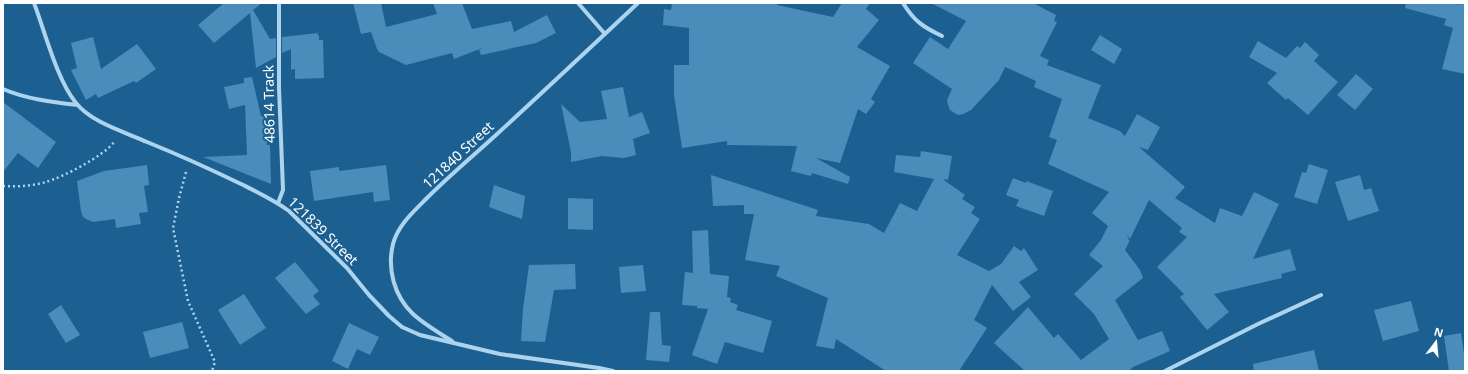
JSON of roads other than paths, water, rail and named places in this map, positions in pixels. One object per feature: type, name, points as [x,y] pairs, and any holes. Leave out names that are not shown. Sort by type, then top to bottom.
[{"type":"street","name":"121839 Street","points":[[34,3],[59,72],[70,96],[77,105],[90,116],[119,130],[218,172],[278,203],[289,211],[347,268],[369,295],[389,316],[402,326],[420,335],[500,354],[613,371]]},
{"type":"street","name":"48614 Track","points":[[278,203],[283,190],[279,88],[279,3]]},
{"type":"street","points":[[578,3],[605,34]]},
{"type":"street","name":"121840 Street","points":[[454,343],[412,313],[398,292],[392,276],[392,264],[393,244],[398,232],[407,219],[445,181],[638,3]]},
{"type":"street","points":[[903,3],[909,13],[925,28],[942,36]]},
{"type":"street","points":[[3,88],[11,92],[50,102],[77,105]]},
{"type":"street","points":[[1165,371],[1258,324],[1321,295]]}]
